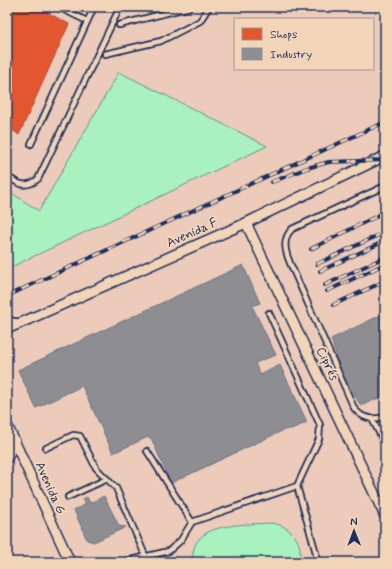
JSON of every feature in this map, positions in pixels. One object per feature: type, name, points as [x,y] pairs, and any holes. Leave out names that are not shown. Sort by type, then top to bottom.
[{"type":"street","name":"Avenida F","points":[[7,330],[246,223],[385,156]]},
{"type":"street","name":"Ciprés","points":[[246,223],[385,516]]},
{"type":"street","name":"Avenida G","points":[[7,425],[70,562]]},
{"type":"street","points":[[7,458],[15,441]]},
{"type":"lane","points":[[58,7],[87,21]]},
{"type":"lane","points":[[31,144],[94,7]]},
{"type":"lane","points":[[7,176],[20,185],[32,184],[38,179],[120,7]]},
{"type":"lane","points":[[119,25],[190,7]]},
{"type":"lane","points":[[105,54],[161,41],[200,21],[209,7]]},
{"type":"lane","points":[[385,186],[292,229],[285,239],[286,250],[290,263],[354,408],[358,414],[372,419],[385,417]]},
{"type":"lane","points":[[269,313],[320,425],[319,439],[298,486],[316,553],[316,562]]},
{"type":"lane","points":[[7,320],[24,322]]},
{"type":"lane","points":[[372,419],[385,444]]},
{"type":"lane","points":[[46,448],[72,435],[80,436],[93,463],[116,488],[147,559]]},
{"type":"lane","points":[[146,451],[192,522]]},
{"type":"lane","points":[[68,497],[107,479]]},
{"type":"lane","points":[[122,562],[147,559],[175,547],[192,522],[298,486]]},
{"type":"green space","points":[[119,72],[267,146],[7,269],[7,190],[39,211]]},
{"type":"green space","points":[[278,524],[290,531],[298,541],[300,548],[299,562],[193,562],[194,549],[199,539],[208,532],[233,525]]},
{"type":"building: Shops","points":[[7,7],[37,7],[69,24],[19,135],[7,126]]},
{"type":"building: Industry","points":[[243,265],[260,303],[252,306],[276,355],[255,363],[260,375],[280,365],[307,422],[295,428],[284,430],[171,483],[151,438],[148,437],[113,453],[82,386],[36,408],[18,370]]},
{"type":"building: Industry","points":[[385,313],[385,395],[361,406],[342,374],[331,339]]},
{"type":"building: Industry","points":[[104,496],[119,526],[126,527],[94,542],[87,540],[74,510],[86,504],[83,499],[87,497],[90,503]]},
{"type":"railway","points":[[7,296],[385,122]]},
{"type":"railway","points":[[272,182],[307,168],[329,162],[385,160]]},
{"type":"railway","points":[[311,249],[385,212]]},
{"type":"railway","points":[[317,264],[385,232]]},
{"type":"railway","points":[[320,271],[385,241]]},
{"type":"railway","points":[[325,285],[385,257]]},
{"type":"railway","points":[[327,291],[385,264]]},
{"type":"railway","points":[[333,305],[385,281]]}]
